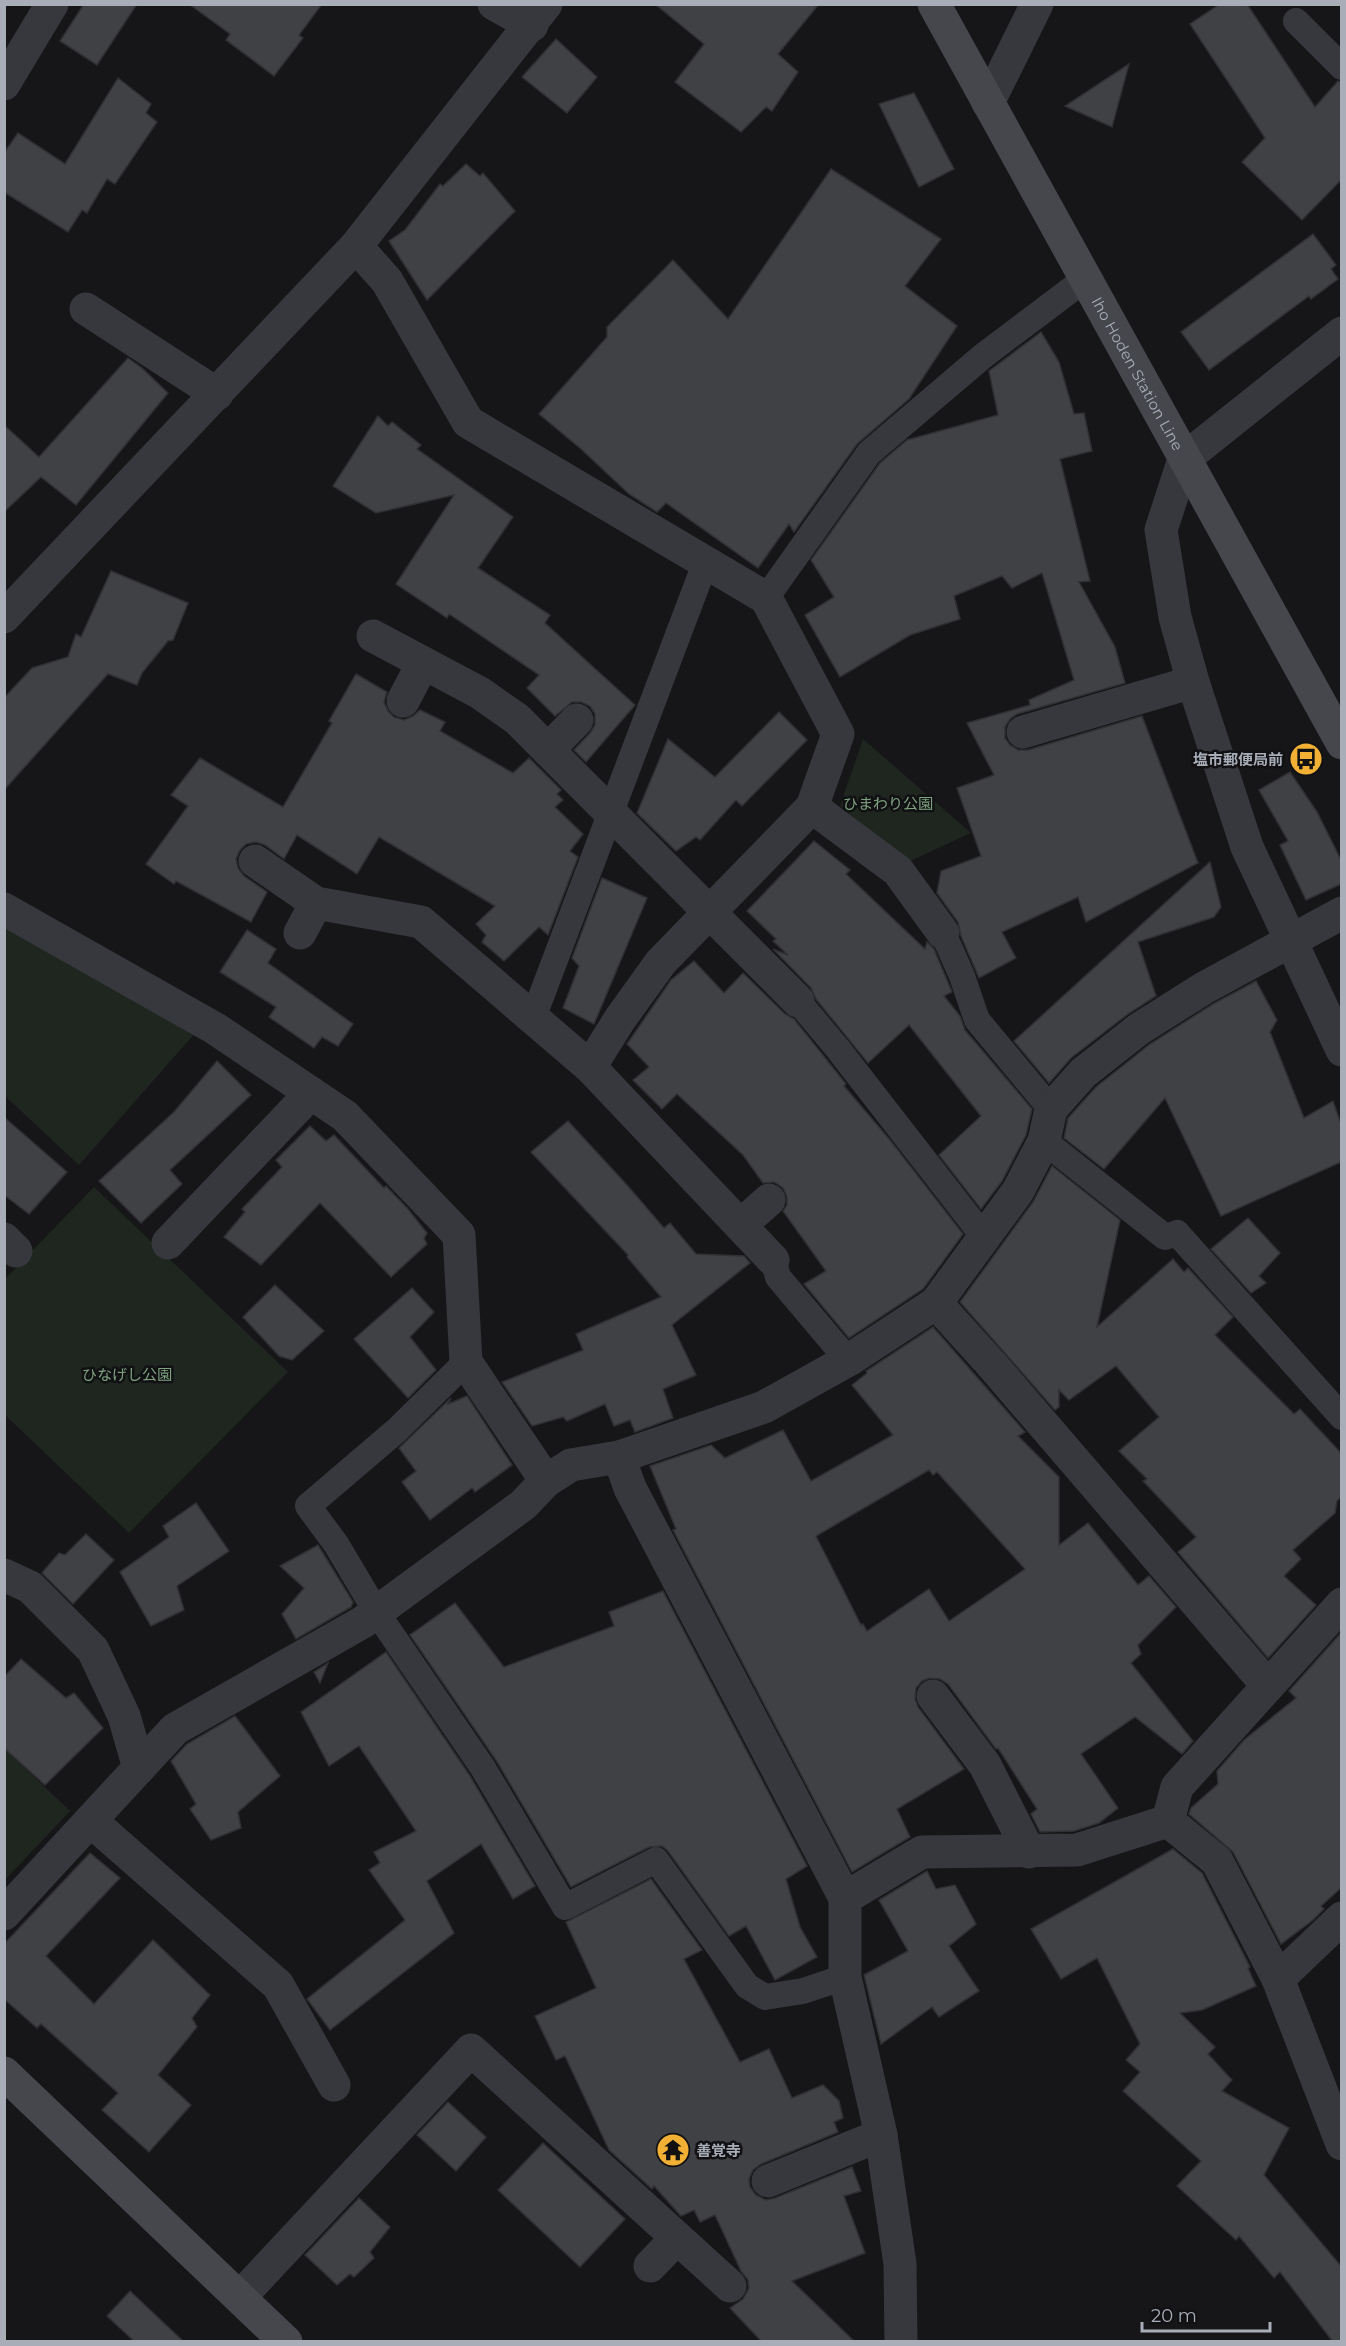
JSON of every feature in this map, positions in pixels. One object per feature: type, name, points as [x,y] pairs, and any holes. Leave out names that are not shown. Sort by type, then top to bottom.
[{"type":"main road","name":"Iho Hoden Station Line","points":[[934,4],[1341,743]]},
{"type":"main road","points":[[4,2073],[286,2342]]},
{"type":"street","points":[[4,84],[52,4]]},
{"type":"street","points":[[4,617],[356,246],[539,15],[494,4]]},
{"type":"street","points":[[988,103],[1037,4]]},
{"type":"street","points":[[356,246],[387,280],[468,422],[766,598],[838,734],[812,807],[661,962],[620,1019],[590,1067]]},
{"type":"street","points":[[86,309],[217,394]]},
{"type":"street","points":[[1341,333],[1184,459],[1161,530],[1175,617],[1193,682],[1247,847],[1341,1050]]},
{"type":"street","points":[[373,636],[480,693],[517,719],[798,1000]]},
{"type":"street","points":[[403,701],[423,663]]},
{"type":"street","points":[[1023,732],[1193,682]]},
{"type":"street","points":[[548,750],[577,720]]},
{"type":"street","points":[[812,807],[898,871],[943,933]]},
{"type":"street","points":[[255,861],[316,903],[421,922],[590,1067],[773,1260]]},
{"type":"street","points":[[300,933],[316,903]]},
{"type":"street","points":[[4,909],[216,1029],[345,1116],[459,1235],[466,1362],[546,1481]]},
{"type":"street","points":[[4,1914],[175,1730],[377,1613],[523,1505],[546,1481],[571,1465],[619,1457],[764,1407],[848,1360],[936,1304],[1018,1191],[1044,1141],[1052,1109],[1083,1073],[1139,1029],[1204,988],[1341,913]]},
{"type":"street","points":[[168,1243],[311,1093]]},
{"type":"street","points":[[741,1224],[769,1200]]},
{"type":"street","points":[[936,1304],[993,1366],[1268,1686]]},
{"type":"street","points":[[619,1457],[630,1488],[845,1898],[845,1977],[881,2135],[900,2264],[901,2342]]},
{"type":"street","points":[[4,1575],[30,1587],[93,1650],[124,1716],[139,1768]]},
{"type":"street","points":[[1168,1821],[1177,1787],[1341,1604]]},
{"type":"street","points":[[933,1696],[985,1765],[1029,1852]]},
{"type":"street","points":[[92,1821],[278,1985],[334,2085]]},
{"type":"street","points":[[845,1898],[922,1852],[1077,1850],[1168,1821]]},
{"type":"street","points":[[1168,1821],[1217,1861],[1278,1979],[1341,2144]]},
{"type":"street","points":[[1278,1979],[1341,1918]]},
{"type":"street","points":[[240,2297],[471,2050],[730,2286]]},
{"type":"street","points":[[768,2181],[881,2135]]},
{"type":"street","points":[[650,2266],[677,2238]]},
{"type":"lane","points":[[1296,21],[1341,67]]},
{"type":"lane","points":[[766,598],[869,453],[983,356],[1085,279]]},
{"type":"lane","points":[[533,1018],[706,561]]},
{"type":"lane","points":[[943,933],[962,976],[977,1020],[1052,1109]]},
{"type":"lane","points":[[798,1000],[984,1237]]},
{"type":"lane","points":[[1044,1141],[1165,1237],[1177,1233],[1341,1417]]},
{"type":"lane","points":[[773,1260],[778,1277],[848,1360]]},
{"type":"lane","points":[[466,1362],[397,1430],[308,1506],[336,1544],[377,1613],[483,1768],[565,1907],[656,1860],[747,1986],[765,1998],[802,1991],[845,1977]]},
{"type":"green space","name":"ひまわり公園","points":[[863,739],[971,833],[908,862],[840,806]]},
{"type":"green space","points":[[4,923],[196,1032],[79,1165],[5,1096]]},
{"type":"green space","name":"ひなげし公園","points":[[94,1187],[288,1372],[129,1533],[5,1415],[4,1280]]},
{"type":"green space","points":[[4,1748],[70,1811],[5,1880],[4,1880]]},
{"type":"building","points":[[84,4],[137,4],[97,65],[60,41]]},
{"type":"building","points":[[189,4],[322,4],[299,35],[303,38],[274,76],[226,40],[230,34]]},
{"type":"building","points":[[655,4],[819,4],[778,54],[798,72],[772,111],[766,107],[741,132],[675,82],[704,44]]},
{"type":"building","points":[[1220,4],[1247,4],[1315,107],[1338,81],[1341,82],[1341,180],[1302,220],[1242,162],[1265,138],[1190,24]]},
{"type":"building","points":[[556,39],[597,77],[567,113],[522,77]]},
{"type":"building","points":[[1129,64],[1112,127],[1065,106]]},
{"type":"building","points":[[118,78],[151,104],[146,113],[157,122],[115,184],[107,179],[87,213],[82,210],[68,232],[4,192],[4,153],[18,133],[65,164]]},
{"type":"building","points":[[914,93],[954,169],[919,187],[879,104]]},
{"type":"building","points":[[466,164],[480,176],[483,173],[515,211],[427,300],[389,241],[405,230],[440,184],[443,186]]},
{"type":"building","points":[[831,169],[941,239],[905,286],[957,326],[909,399],[857,444],[794,532],[789,524],[758,568],[666,503],[657,512],[629,494],[539,414],[607,337],[607,327],[673,260],[728,319]]},
{"type":"building","points":[[1313,234],[1336,265],[1331,269],[1338,279],[1311,299],[1309,296],[1209,370],[1181,332]]},
{"type":"building","points":[[1041,332],[1059,362],[1074,414],[1084,413],[1092,451],[1060,459],[1090,581],[1079,582],[1115,647],[1125,683],[1017,714],[1005,727],[1005,738],[1018,750],[1028,750],[1142,716],[1198,863],[1086,922],[1078,897],[1002,932],[1016,958],[979,978],[961,936],[958,922],[937,893],[941,871],[981,856],[957,788],[994,775],[967,723],[1030,705],[1029,700],[1074,680],[1042,573],[1012,588],[1002,576],[954,596],[960,619],[910,635],[840,677],[805,615],[834,597],[811,560],[880,463],[907,440],[998,415],[989,371]]},
{"type":"building","points":[[128,358],[168,393],[76,505],[41,477],[4,512],[4,425],[39,457]]},
{"type":"building","points":[[378,416],[388,426],[392,422],[421,445],[417,449],[513,517],[478,568],[550,615],[545,623],[635,705],[586,762],[574,750],[595,725],[595,714],[590,706],[581,702],[572,702],[555,716],[527,688],[539,675],[449,614],[447,618],[396,584],[454,495],[376,513],[333,486]]},
{"type":"building","points":[[111,571],[188,603],[173,640],[168,641],[142,673],[137,685],[108,674],[4,790],[4,698],[32,668],[68,657],[76,634],[81,637]]},
{"type":"building","points":[[356,674],[387,692],[384,702],[394,717],[404,720],[420,710],[445,722],[440,731],[513,773],[529,758],[561,790],[557,794],[563,800],[555,807],[583,834],[570,851],[578,857],[548,935],[539,927],[504,961],[482,942],[486,935],[476,924],[495,906],[379,837],[357,874],[297,835],[284,859],[265,845],[256,842],[246,844],[236,859],[238,868],[244,876],[267,892],[251,922],[176,881],[174,884],[146,864],[188,806],[171,795],[200,758],[283,807],[332,723],[329,721]]},
{"type":"building","points":[[779,712],[807,740],[742,806],[736,800],[700,840],[696,837],[676,851],[637,813],[668,739],[715,777]]},
{"type":"building","points":[[1290,772],[1317,812],[1341,860],[1341,884],[1306,900],[1280,845],[1288,841],[1259,790]]},
{"type":"building","points":[[814,841],[850,870],[846,874],[925,949],[927,942],[934,949],[952,992],[944,996],[960,1016],[965,1030],[1032,1109],[1026,1135],[1002,1181],[981,1209],[939,1155],[981,1116],[909,1025],[868,1063],[816,999],[811,988],[773,949],[788,955],[773,941],[776,939],[747,911]]},
{"type":"building","points":[[1210,862],[1221,907],[1214,917],[1138,942],[1156,996],[1128,1014],[1071,1058],[1049,1083],[1014,1041]]},
{"type":"building","points":[[602,878],[647,898],[594,1024],[563,1008],[579,966],[572,958]]},
{"type":"building","points":[[247,930],[276,949],[268,963],[353,1024],[338,1046],[322,1037],[314,1048],[269,1017],[276,1007],[220,972]]},
{"type":"building","points":[[694,961],[724,993],[743,973],[785,1014],[794,1019],[846,1084],[844,1086],[890,1140],[963,1234],[923,1289],[849,1338],[804,1284],[826,1271],[783,1211],[787,1205],[787,1197],[783,1188],[774,1182],[763,1183],[743,1155],[677,1094],[662,1109],[633,1080],[649,1067],[627,1044],[671,980]]},
{"type":"building","points":[[1256,981],[1277,1020],[1270,1032],[1304,1118],[1333,1101],[1341,1124],[1341,1162],[1221,1216],[1165,1098],[1104,1169],[1064,1138],[1068,1118],[1096,1087],[1150,1044],[1213,1004]]},
{"type":"building","points":[[217,1061],[251,1095],[170,1170],[182,1184],[141,1223],[99,1181],[174,1112]]},
{"type":"building","points":[[4,1117],[67,1172],[29,1214],[4,1195]]},
{"type":"building","points":[[568,1121],[664,1228],[670,1223],[696,1254],[744,1256],[750,1263],[672,1325],[696,1375],[663,1389],[673,1418],[635,1432],[630,1420],[614,1426],[605,1404],[567,1421],[563,1417],[532,1426],[502,1382],[583,1350],[576,1334],[661,1297],[627,1257],[628,1255],[531,1152]]},
{"type":"building","points":[[310,1126],[326,1141],[334,1135],[384,1188],[386,1186],[408,1209],[427,1233],[424,1238],[427,1244],[391,1277],[320,1203],[261,1265],[224,1237],[245,1212],[242,1209],[282,1167],[276,1160]]},
{"type":"building","points":[[1052,1166],[1120,1220],[1097,1327],[1173,1259],[1184,1272],[1188,1268],[1233,1317],[1215,1335],[1294,1414],[1300,1409],[1341,1453],[1341,1497],[1337,1501],[1335,1513],[1293,1550],[1301,1559],[1284,1576],[1316,1605],[1268,1658],[1178,1552],[1196,1537],[1143,1481],[1147,1479],[1119,1451],[1159,1417],[1116,1366],[1069,1400],[1059,1390],[1059,1407],[1055,1410],[960,1302],[1033,1202]]},
{"type":"building","points":[[1248,1218],[1280,1253],[1259,1276],[1266,1283],[1251,1293],[1211,1249]]},
{"type":"building","points":[[275,1285],[324,1331],[292,1360],[279,1356],[243,1317]]},
{"type":"building","points":[[412,1288],[434,1312],[410,1337],[436,1370],[408,1398],[354,1339]]},
{"type":"building","points":[[933,1327],[1025,1432],[1018,1436],[1059,1477],[1059,1545],[1088,1523],[1138,1585],[1149,1576],[1176,1607],[1138,1645],[1141,1654],[1131,1663],[1193,1741],[1182,1754],[1135,1717],[1081,1754],[1118,1808],[1099,1823],[1074,1831],[1040,1832],[1031,1814],[1037,1809],[998,1748],[996,1749],[948,1684],[940,1679],[930,1678],[922,1681],[916,1688],[915,1699],[918,1707],[964,1769],[897,1809],[910,1837],[852,1872],[673,1530],[676,1529],[650,1466],[711,1445],[725,1458],[783,1430],[811,1481],[893,1435],[852,1385],[867,1373],[866,1371]],"holes":[[[929,1470],[933,1475],[937,1472],[1025,1569],[949,1621],[929,1589],[867,1631],[863,1624],[861,1625],[816,1536]]]},
{"type":"building","points":[[467,1396],[512,1465],[475,1492],[472,1488],[430,1520],[402,1482],[416,1471],[399,1448],[451,1398],[448,1404]]},
{"type":"building","points":[[196,1503],[229,1551],[177,1586],[184,1610],[151,1626],[120,1572],[169,1537],[163,1526]]},
{"type":"building","points":[[86,1534],[114,1560],[73,1604],[42,1573],[59,1553],[65,1555]]},
{"type":"building","points":[[318,1545],[353,1602],[351,1607],[296,1639],[282,1614],[304,1588],[280,1566]]},
{"type":"building","points":[[663,1591],[807,1866],[786,1879],[800,1927],[817,1957],[775,1980],[746,1926],[729,1936],[668,1851],[662,1846],[649,1847],[571,1887],[496,1760],[410,1635],[455,1603],[504,1667],[614,1626],[609,1612]]},
{"type":"building","points":[[1341,1633],[1341,1888],[1321,1906],[1324,1909],[1313,1920],[1281,1944],[1233,1852],[1189,1814],[1191,1808],[1218,1784],[1217,1771],[1244,1740],[1296,1698],[1289,1691]]},
{"type":"building","points":[[386,1652],[470,1776],[535,1886],[513,1899],[481,1844],[427,1881],[454,1933],[330,2030],[307,1999],[405,1920],[369,1870],[380,1863],[374,1852],[416,1831],[359,1746],[329,1766],[301,1712]]},
{"type":"building","points":[[21,1659],[66,1698],[74,1693],[103,1728],[45,1785],[4,1748],[4,1677]]},
{"type":"building","points":[[328,1663],[320,1683],[314,1672]]},
{"type":"building","points":[[235,1716],[280,1776],[238,1812],[241,1828],[211,1840],[190,1809],[196,1804],[171,1761],[187,1744]]},
{"type":"building","points":[[1173,1849],[1202,1873],[1250,1967],[1248,1968],[1256,1986],[1202,2010],[1180,2013],[1215,2047],[1208,2054],[1232,2080],[1222,2091],[1289,2128],[1264,2175],[1341,2266],[1341,2342],[1333,2342],[1280,2272],[1274,2278],[1239,2236],[1236,2240],[1177,2186],[1201,2161],[1123,2091],[1140,2072],[1126,2060],[1140,2044],[1097,1958],[1061,1979],[1031,1929]]},
{"type":"building","points":[[90,1853],[120,1878],[46,1956],[94,2004],[153,1940],[210,1995],[192,2018],[197,2027],[158,2075],[191,2105],[149,2152],[102,2110],[118,2093],[41,2024],[37,2028],[4,1999],[4,1944]]},
{"type":"building","points":[[927,1871],[936,1889],[955,1885],[976,1924],[949,1946],[979,1991],[939,2017],[932,2007],[881,2044],[864,1975],[908,1951],[879,1900]]},
{"type":"building","points":[[651,1879],[702,1950],[684,1959],[740,2062],[769,2049],[792,2098],[823,2085],[839,2101],[843,2118],[834,2122],[838,2132],[761,2164],[753,2170],[749,2179],[750,2187],[756,2195],[766,2200],[852,2167],[861,2191],[844,2196],[865,2253],[792,2281],[855,2342],[762,2342],[730,2308],[743,2299],[749,2288],[748,2280],[741,2271],[715,2215],[700,2222],[694,2210],[681,2216],[654,2186],[652,2189],[609,2150],[565,2056],[556,2060],[535,2016],[596,1988],[566,1922]]},
{"type":"building","points":[[448,2102],[486,2137],[456,2171],[417,2135]]},
{"type":"building","points":[[543,2143],[625,2219],[580,2267],[498,2190]]},
{"type":"building","points":[[359,2198],[390,2227],[370,2252],[374,2258],[354,2277],[350,2274],[337,2285],[305,2255]]},
{"type":"building","points":[[130,2291],[184,2342],[135,2342],[107,2316]]},
{"type":"place","name":"塩市郵便局前","points":[[1306,759]]},
{"type":"place","name":"善覚寺","points":[[673,2150]]}]
